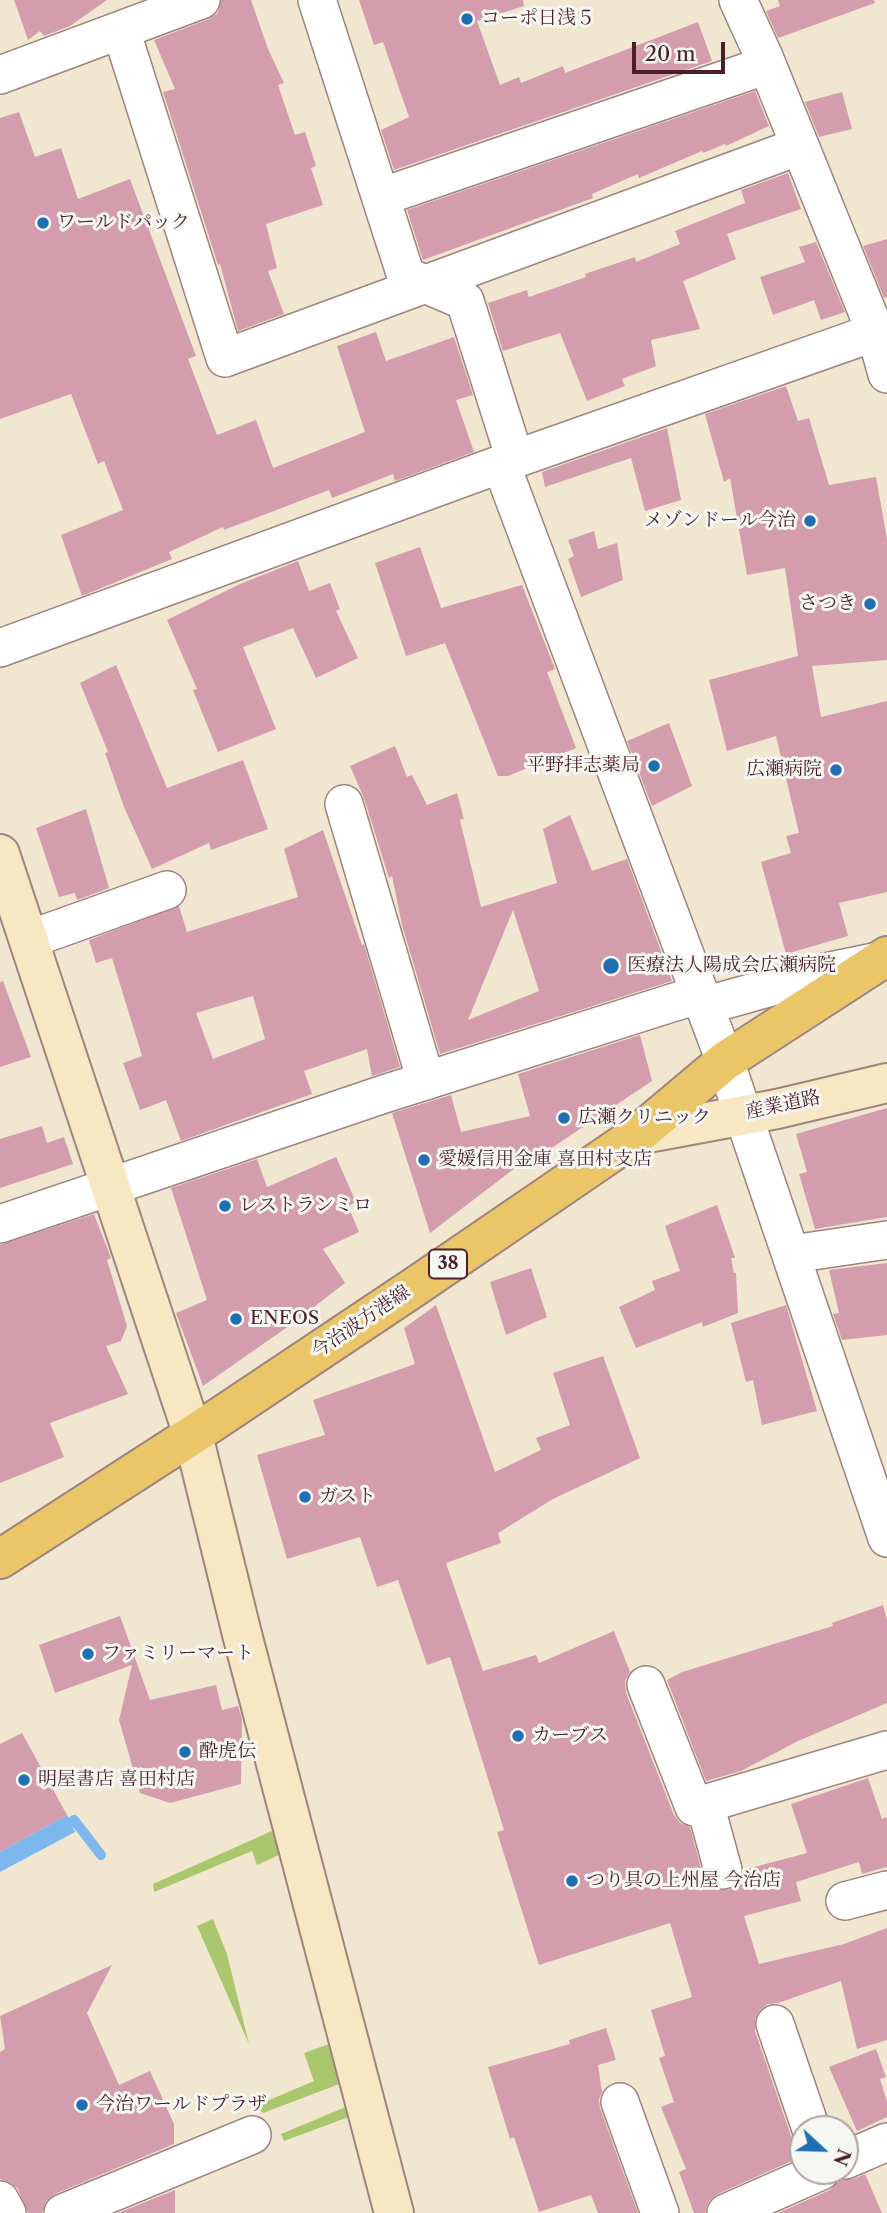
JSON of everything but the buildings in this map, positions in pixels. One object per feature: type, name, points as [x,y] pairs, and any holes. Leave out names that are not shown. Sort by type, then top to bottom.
[{"type":"main road","name":"今治波方港線","points":[[0,1559],[193,1435],[637,1135],[725,1061],[883,958]]},
{"type":"street","points":[[0,75],[201,0]]},
{"type":"street","points":[[317,0],[406,276],[465,301],[508,462],[725,1061],[887,1538]]},
{"type":"street","points":[[738,0],[881,330],[887,374]]},
{"type":"street","points":[[121,30],[225,358],[800,146]]},
{"type":"street","points":[[381,197],[767,65]]},
{"type":"street","points":[[0,648],[508,462],[881,330]]},
{"type":"street","points":[[344,804],[426,1081]]},
{"type":"street","points":[[0,854],[193,1435],[248,1659],[394,2213]]},
{"type":"street","points":[[30,939],[167,890]]},
{"type":"street","points":[[0,1224],[426,1081],[702,1000],[883,958]]},
{"type":"street","name":"産業道路","points":[[637,1135],[777,1109],[887,1083]]},
{"type":"street","points":[[792,1254],[887,1240]]},
{"type":"street","points":[[646,1685],[694,1807],[887,1750]]},
{"type":"street","points":[[705,1804],[723,1870]]},
{"type":"street","points":[[845,1901],[887,1890]]},
{"type":"street","points":[[775,2024],[806,2115]]},
{"type":"street","points":[[620,2102],[660,2213]]},
{"type":"street","points":[[63,2213],[251,2135]]},
{"type":"street","points":[[859,2154],[887,2142]]},
{"type":"street","points":[[726,2213],[789,2185]]},
{"type":"street","points":[[0,2200],[7,2213]]},
{"type":"green space","points":[[274,1830],[342,2083],[263,2113],[255,2106],[314,2081],[304,2053],[329,2044],[279,1855],[257,1865],[252,1851],[154,1892],[153,1884]]},
{"type":"green space","points":[[213,1919],[227,1954],[249,2044],[197,1926]]},
{"type":"green space","points":[[348,2106],[380,2213],[374,2213],[349,2117],[284,2141],[281,2134]]},
{"type":"water","points":[[67,1815],[75,1832],[0,1872],[0,1852]]},
{"type":"waterway","points":[[59,1830],[74,1820],[101,1855]]},
{"type":"place","name":"コーポ日浅５","points":[[467,19]]},
{"type":"place","name":"ワールドパック","points":[[43,223]]},
{"type":"place","name":"メゾンドール今治","points":[[810,521]]},
{"type":"place","name":"さつき","points":[[870,604]]},
{"type":"place","name":"平野拝志薬局","points":[[654,766]]},
{"type":"place","name":"広瀬病院","points":[[836,770]]},
{"type":"place","name":"医療法人陽成会広瀬病院","points":[[611,966]]},
{"type":"place","name":"広瀬クリニック","points":[[564,1118]]},
{"type":"place","name":"愛媛信用金庫 喜田村支店","points":[[424,1160]]},
{"type":"place","name":"レストランミロ","points":[[225,1206]]},
{"type":"place","name":"ENEOS","points":[[236,1319]]},
{"type":"place","name":"ガスト","points":[[305,1497]]},
{"type":"place","name":"ファミリーマート","points":[[88,1654]]},
{"type":"place","name":"カーブス","points":[[518,1736]]},
{"type":"place","name":"酔虎伝","points":[[185,1752]]},
{"type":"place","name":"明屋書店 喜田村店","points":[[24,1780]]},
{"type":"place","name":"つり具の上州屋 今治店","points":[[572,1881]]},
{"type":"place","name":"今治ワールドプラザ","points":[[82,2105]]}]
